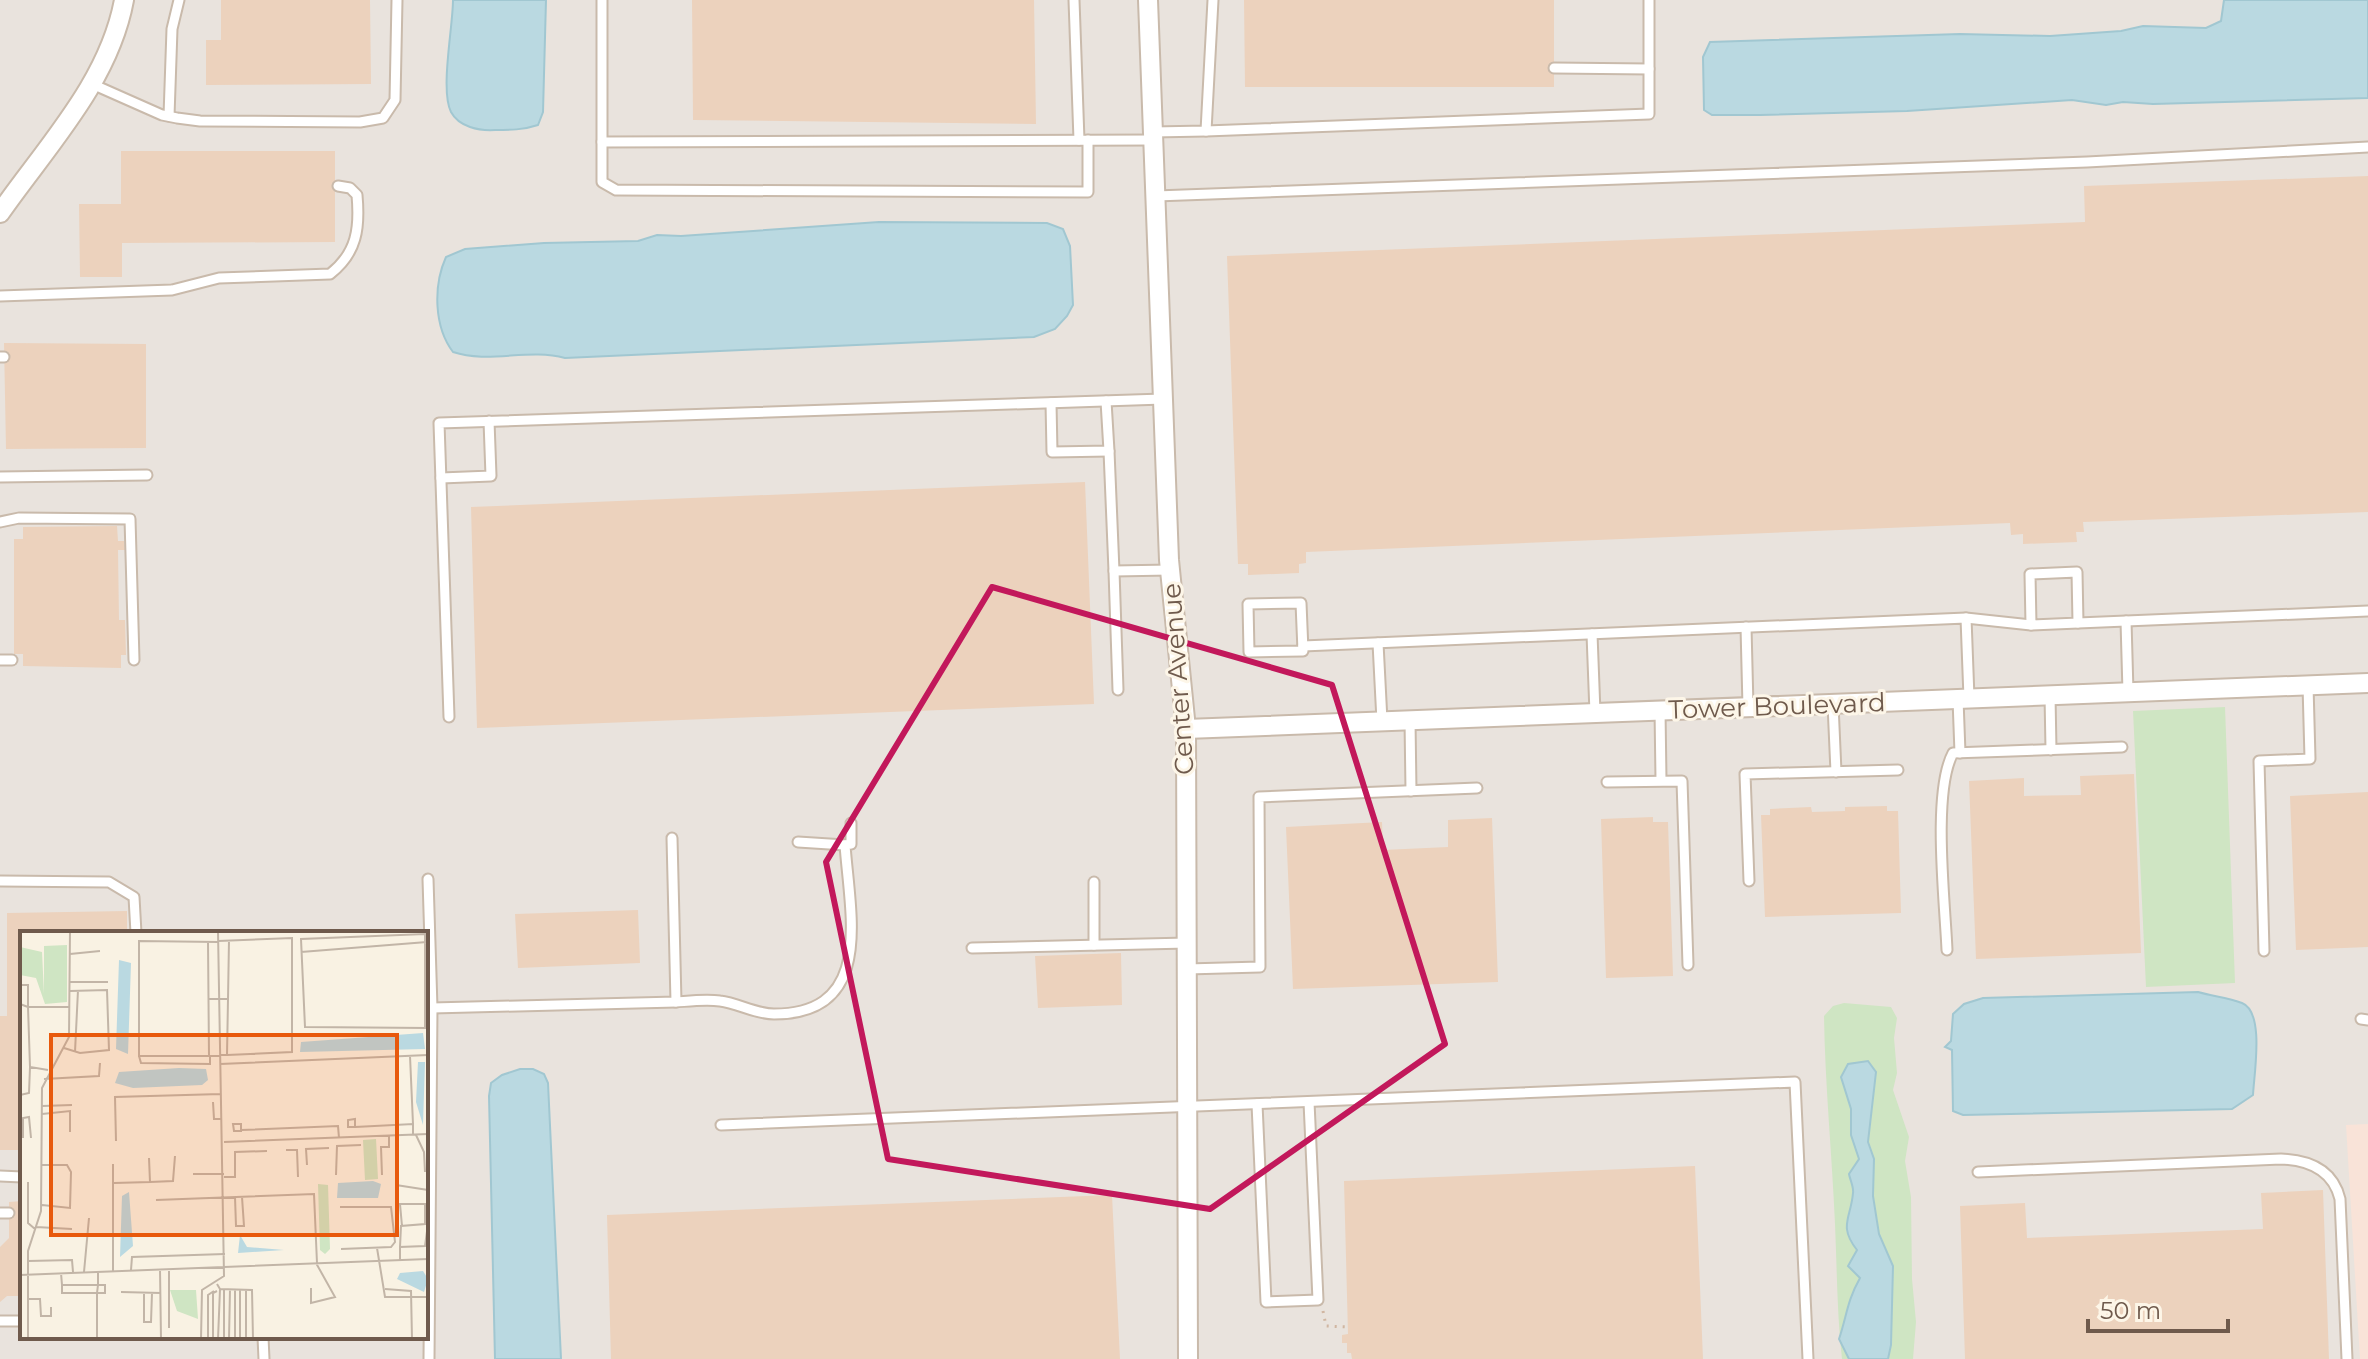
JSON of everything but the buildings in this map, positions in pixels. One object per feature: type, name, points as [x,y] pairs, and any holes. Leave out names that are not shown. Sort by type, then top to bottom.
[{"type":"street","points":[[0,213],[92,84],[117,26],[124,0]]},
{"type":"street","name":"Center Avenue","points":[[1148,0],[1170,570],[1186,729],[1188,1359]]},
{"type":"street","name":"Tower Boulevard","points":[[1186,729],[2368,683]]},
{"type":"lane","points":[[169,116],[172,29],[179,0]]},
{"type":"lane","points":[[92,84],[169,116],[200,121],[346,122],[383,118],[395,100],[397,0]]},
{"type":"lane","points":[[602,0],[602,182],[616,190],[1088,192],[1074,0]]},
{"type":"lane","points":[[1206,131],[1213,0]]},
{"type":"lane","points":[[602,142],[1083,140],[1206,131],[1649,114],[1649,0]]},
{"type":"lane","points":[[1554,68],[1649,69]]},
{"type":"lane","points":[[1156,196],[2087,162],[2368,147]]},
{"type":"lane","points":[[0,296],[172,290],[219,278],[330,274],[342,265],[358,233],[357,195],[350,188],[338,186]]},
{"type":"lane","points":[[449,717],[439,423],[1163,399]]},
{"type":"lane","points":[[1106,401],[1118,690]]},
{"type":"lane","points":[[1051,403],[1052,452],[1109,451]]},
{"type":"lane","points":[[441,478],[491,476],[489,421]]},
{"type":"lane","points":[[0,477],[147,475]]},
{"type":"lane","points":[[0,522],[19,518],[130,519],[134,660]]},
{"type":"lane","points":[[1114,571],[1170,570]]},
{"type":"lane","points":[[2031,625],[2030,574],[2046,573],[2077,572],[2078,623]]},
{"type":"lane","points":[[1301,603],[1303,646],[1303,651],[1249,652],[1248,604],[1301,603]]},
{"type":"lane","points":[[1303,646],[1966,618],[2031,625],[2368,611]]},
{"type":"lane","points":[[1960,753],[1966,618]]},
{"type":"lane","points":[[2126,621],[2128,692]]},
{"type":"lane","points":[[1746,627],[1748,707]]},
{"type":"lane","points":[[1592,634],[1595,713]]},
{"type":"lane","points":[[1378,643],[1382,721]]},
{"type":"lane","points":[[0,660],[12,660]]},
{"type":"lane","points":[[2264,951],[2259,761],[2310,759],[2308,685]]},
{"type":"lane","points":[[2050,695],[2051,750]]},
{"type":"lane","points":[[1833,704],[1836,772]]},
{"type":"lane","points":[[1660,710],[1661,780]]},
{"type":"lane","points":[[1410,720],[1411,791]]},
{"type":"lane","points":[[1947,950],[1942,801],[1948,763],[1953,753],[2122,747]]},
{"type":"lane","points":[[1749,881],[1745,774],[1898,770]]},
{"type":"lane","points":[[1607,782],[1682,781],[1688,965]]},
{"type":"lane","points":[[1187,969],[1260,967],[1259,797],[1477,788]]},
{"type":"lane","points":[[798,842],[851,844],[851,823]]},
{"type":"lane","points":[[672,838],[676,1002]]},
{"type":"lane","points":[[432,1008],[720,1001],[772,1014],[819,1007],[833,996],[843,981],[848,963],[850,907],[845,845]]},
{"type":"lane","points":[[428,879],[432,1008],[429,1359]]},
{"type":"lane","points":[[0,881],[94,880],[118,885],[134,897],[136,931]]},
{"type":"lane","points":[[1094,882],[1094,945]]},
{"type":"lane","points":[[972,948],[1187,943]]},
{"type":"lane","points":[[721,1125],[1795,1082],[1808,1359]]},
{"type":"lane","points":[[1257,1104],[1266,1302],[1318,1300],[1309,1102]]},
{"type":"lane","points":[[1978,1172],[2281,1159],[2298,1160],[2314,1166],[2337,1184],[2340,1199],[2347,1359]]},
{"type":"lane","points":[[0,1176],[20,1177]]},
{"type":"lane","points":[[263,1339],[264,1359]]},
{"type":"path","points":[[1318,1300],[1326,1326],[1348,1327]]},
{"type":"highlighted area","points":[[992,587],[1332,685],[1445,1044],[1210,1209],[888,1159],[826,862]]},
{"type":"shaded area","points":[[0,0],[2368,0],[2368,1124],[2346,1125],[2360,1359],[0,1359]]},
{"type":"shaded area","points":[[2345,1124],[2368,1124],[2368,1359],[2347,1359]]},
{"type":"green space","points":[[2225,707],[2235,983],[2146,987],[2133,711]]},
{"type":"green space","points":[[1844,1003],[1891,1007],[1897,1018],[1894,1038],[1897,1073],[1893,1090],[1909,1137],[1905,1161],[1911,1197],[1916,1322],[1913,1359],[1842,1359],[1824,1016],[1833,1006]]},
{"type":"water","points":[[453,0],[546,0],[543,112],[538,125],[482,130],[464,125],[451,112],[447,74]]},
{"type":"water","points":[[2224,0],[2368,0],[2368,98],[2153,104],[2123,102],[2106,105],[2072,100],[1907,111],[1760,115],[1712,115],[1704,110],[1703,57],[1710,42],[1960,34],[2050,36],[2121,31],[2143,26],[2206,28],[2221,21]]},
{"type":"water","points":[[879,222],[1047,223],[1063,229],[1070,246],[1073,305],[1055,329],[1034,337],[565,358],[551,355],[480,357],[453,352],[439,319],[437,293],[446,257],[465,249],[638,241],[657,235],[681,236]]},
{"type":"water","points":[[2198,992],[2242,1003],[2254,1018],[2253,1095],[2232,1109],[1963,1115],[1953,1111],[1952,1050],[1945,1047],[1951,1041],[1953,1014],[1964,1004],[1983,998]]},
{"type":"water","points":[[1868,1061],[1876,1072],[1868,1142],[1874,1159],[1873,1196],[1879,1234],[1893,1266],[1888,1359],[1849,1359],[1839,1339],[1860,1278],[1848,1266],[1857,1250],[1847,1228],[1853,1191],[1849,1174],[1859,1159],[1851,1135],[1851,1109],[1841,1077],[1848,1064]]},
{"type":"water","points":[[520,1069],[533,1069],[544,1074],[548,1083],[561,1359],[495,1359],[489,1096],[491,1083],[502,1075]]}]
